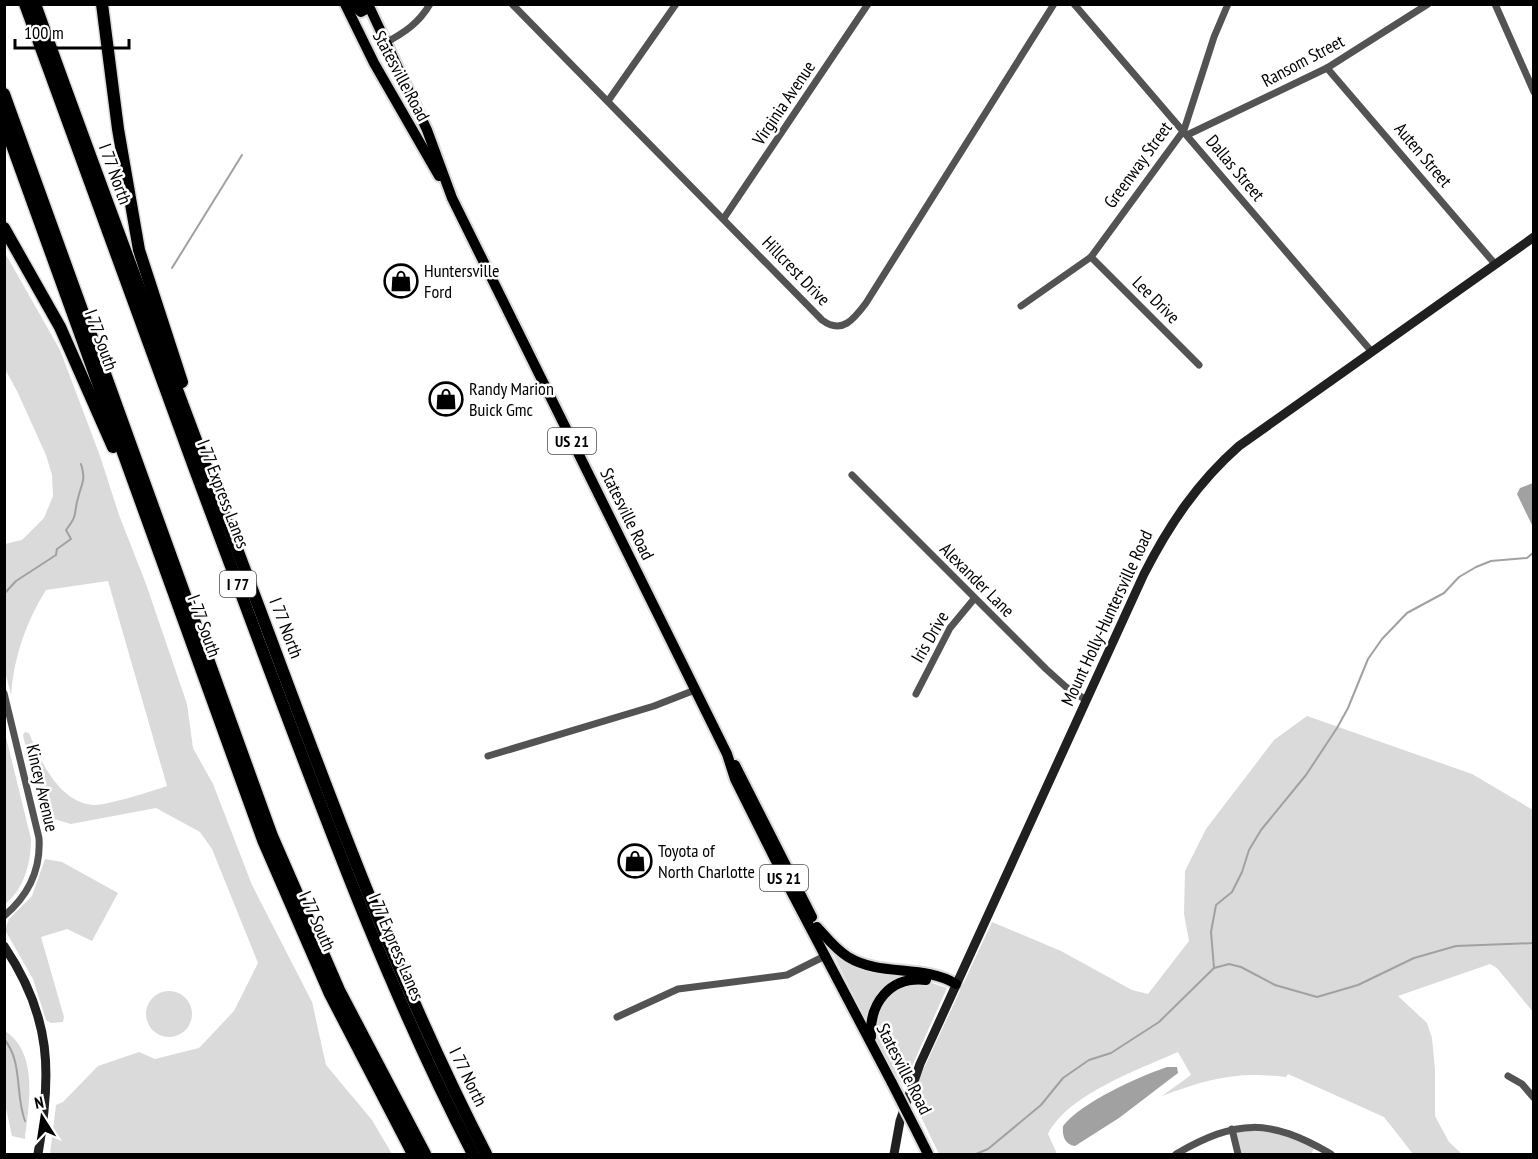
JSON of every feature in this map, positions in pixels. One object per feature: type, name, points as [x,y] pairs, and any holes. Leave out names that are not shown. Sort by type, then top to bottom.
[{"type":"highway","name":"I 77 Express Lanes","points":[[25,4],[140,322],[359,907],[403,1010],[473,1155]]},
{"type":"highway","name":"I 77 North","points":[[35,4],[120,241],[375,913],[433,1047],[486,1155]]},
{"type":"highway","points":[[102,4],[118,129],[139,250],[199,432],[203,458]]},
{"type":"highway","points":[[4,94],[272,836],[339,990],[425,1155]]},
{"type":"highway","name":"I 77 South","points":[[4,123],[165,570]]},
{"type":"highway","points":[[4,228],[44,297],[75,358],[165,570]]},
{"type":"highway","name":"I-77 South","points":[[165,570],[209,694]]},
{"type":"highway","name":"I 77 South","points":[[209,694],[263,840],[307,943],[355,1044],[413,1155]]},
{"type":"main road","name":"Statesville Road","points":[[345,4],[416,139],[448,192],[696,690],[727,754],[735,779],[825,956],[850,999],[928,1155]]},
{"type":"main road","points":[[352,4],[361,12],[368,6]]},
{"type":"main road","name":"Statesville Road","points":[[368,6],[427,130],[448,192]]},
{"type":"main road","name":"Mount Holly-Huntersville Road","points":[[891,1154],[911,1086],[1086,700],[1157,548],[1196,489],[1239,446],[1533,237]]},
{"type":"main road","name":"Statesville Road","points":[[727,754],[742,775],[843,980],[850,999]]},
{"type":"main road","points":[[817,927],[835,947],[857,962],[874,967],[935,975],[956,984]]},
{"type":"main road","points":[[4,946],[28,988],[46,1052],[48,1094],[38,1155]]},
{"type":"main road","points":[[871,1040],[870,1022],[874,1009],[880,998],[895,985],[919,979],[956,984]]},
{"type":"street","points":[[385,43],[407,31],[420,20],[430,4]]},
{"type":"street","name":"Hillcrest Drive","points":[[512,4],[822,320],[833,326],[848,324],[866,303],[1054,4]]},
{"type":"street","points":[[608,101],[676,4]]},
{"type":"street","name":"Virginia Avenue","points":[[724,218],[868,4]]},
{"type":"street","name":"Dallas Street","points":[[1074,4],[1372,352]]},
{"type":"street","name":"Greenway Street","points":[[1021,306],[1091,256],[1185,133],[1214,37],[1228,4]]},
{"type":"street","name":"Ransom Street","points":[[1185,133],[1327,68],[1428,4]]},
{"type":"street","points":[[1495,4],[1533,92]]},
{"type":"street","name":"Auten Street","points":[[1327,68],[1495,264]]},
{"type":"street","name":"Lee Drive","points":[[1091,256],[1199,366]]},
{"type":"street","name":"Alexander Lane","points":[[852,475],[974,599],[1066,687],[1086,700]]},
{"type":"street","name":"Iris Drive","points":[[916,694],[950,628],[974,599]]},
{"type":"street","points":[[488,756],[654,706],[696,690]]},
{"type":"street","name":"Kincey Avenue","points":[[4,693],[39,838],[40,854],[38,867],[29,888],[4,916]]},
{"type":"street","points":[[617,1017],[678,989],[787,975],[825,956]]},
{"type":"street","points":[[1508,1076],[1522,1084],[1533,1098]]},
{"type":"street","points":[[1232,1129],[1238,1155]]},
{"type":"street","points":[[1176,1155],[1208,1136],[1232,1129],[1270,1130],[1331,1155]]},
{"type":"street","points":[[1311,1155],[1315,1147]]},
{"type":"shaded area","points":[[5,253],[60,350],[146,584],[187,704],[193,748],[213,784],[252,885],[312,1002],[326,1065],[372,1120],[392,1154],[50,1154],[56,1105],[63,1102],[98,1066],[139,1052],[155,1059],[199,1048],[234,1011],[258,963],[212,849],[200,832],[156,808],[71,824],[47,817],[39,807],[23,735],[25,732],[29,733],[52,778],[71,797],[82,802],[94,805],[109,803],[167,786],[108,581],[46,590],[22,640],[11,695],[4,667],[5,544],[22,540],[44,518],[53,496],[52,475],[46,455],[5,369]]},
{"type":"shaded area","points":[[1534,483],[1533,527],[1517,494],[1520,488]]},
{"type":"shaded area","points":[[1307,716],[1472,774],[1533,810],[1533,1012],[1497,968],[1490,964],[1398,996],[1427,1023],[1432,1038],[1435,1070],[1435,1116],[1449,1142],[1462,1154],[1413,1154],[1384,1117],[1288,1074],[1286,1077],[1252,1075],[1223,1078],[1162,1096],[1191,1075],[1178,1052],[1106,1084],[1071,1107],[1048,1134],[1057,1154],[939,1154],[911,1096],[992,922],[1061,951],[1132,990],[1148,994],[1189,941],[1184,914],[1185,871],[1206,829],[1274,740]]},
{"type":"shaded area","points":[[5,733],[31,839],[30,857],[22,883],[5,904]]},
{"type":"shaded area","points":[[45,859],[62,862],[118,893],[92,941],[67,929],[41,937],[64,1017],[63,1022],[51,1023],[46,1020],[33,979],[5,930],[9,919],[32,896]]},
{"type":"shaded area","points":[[826,940],[837,952],[917,975],[900,980],[868,1024]]},
{"type":"shaded area","points":[[915,983],[932,983],[947,988],[903,1086],[878,1041],[875,1027],[876,1015],[883,1003],[895,993]]},
{"type":"shaded area","points":[[169,991],[178,992],[186,997],[191,1005],[191,1023],[186,1031],[178,1036],[169,1037],[160,1036],[152,1031],[147,1023],[146,1014],[147,1005],[152,997],[160,992]]},
{"type":"shaded area","points":[[5,1031],[16,1041],[23,1052],[27,1066],[29,1096],[25,1139],[12,1136],[5,1104]]},
{"type":"shaded area","points":[[1167,1067],[1177,1067],[1178,1073],[1119,1118],[1075,1146],[1067,1142],[1063,1126],[1083,1108],[1127,1084]]},
{"type":"shaded area","points":[[1232,1129],[1271,1130],[1315,1147],[1311,1154],[1238,1154]]},
{"type":"waterway","points":[[172,268],[242,155]]},
{"type":"waterway","points":[[4,594],[16,581],[56,555],[57,549],[71,539],[66,530],[74,517],[83,481],[81,464]]},
{"type":"waterway","points":[[1214,968],[1211,932],[1216,905],[1232,892],[1249,850],[1261,830],[1306,775],[1337,728],[1348,708],[1368,659],[1382,639],[1407,613],[1444,593],[1459,577],[1476,567],[1491,561],[1527,558],[1534,552]]},
{"type":"waterway","points":[[976,1154],[988,1149],[1041,1105],[1063,1078],[1089,1060],[1111,1053],[1159,1022],[1214,968],[1229,964],[1241,967],[1275,985],[1317,997],[1358,985],[1414,958],[1456,946],[1534,943]]},
{"type":"waterway","points":[[4,1039],[14,1057],[25,1121]]},
{"type":"place","name":"Huntersville Ford","points":[[401,281]]},
{"type":"place","name":"Randy Marion Buick Gmc","points":[[446,399]]},
{"type":"place","name":"Toyota of North Charlotte","points":[[635,861]]}]
